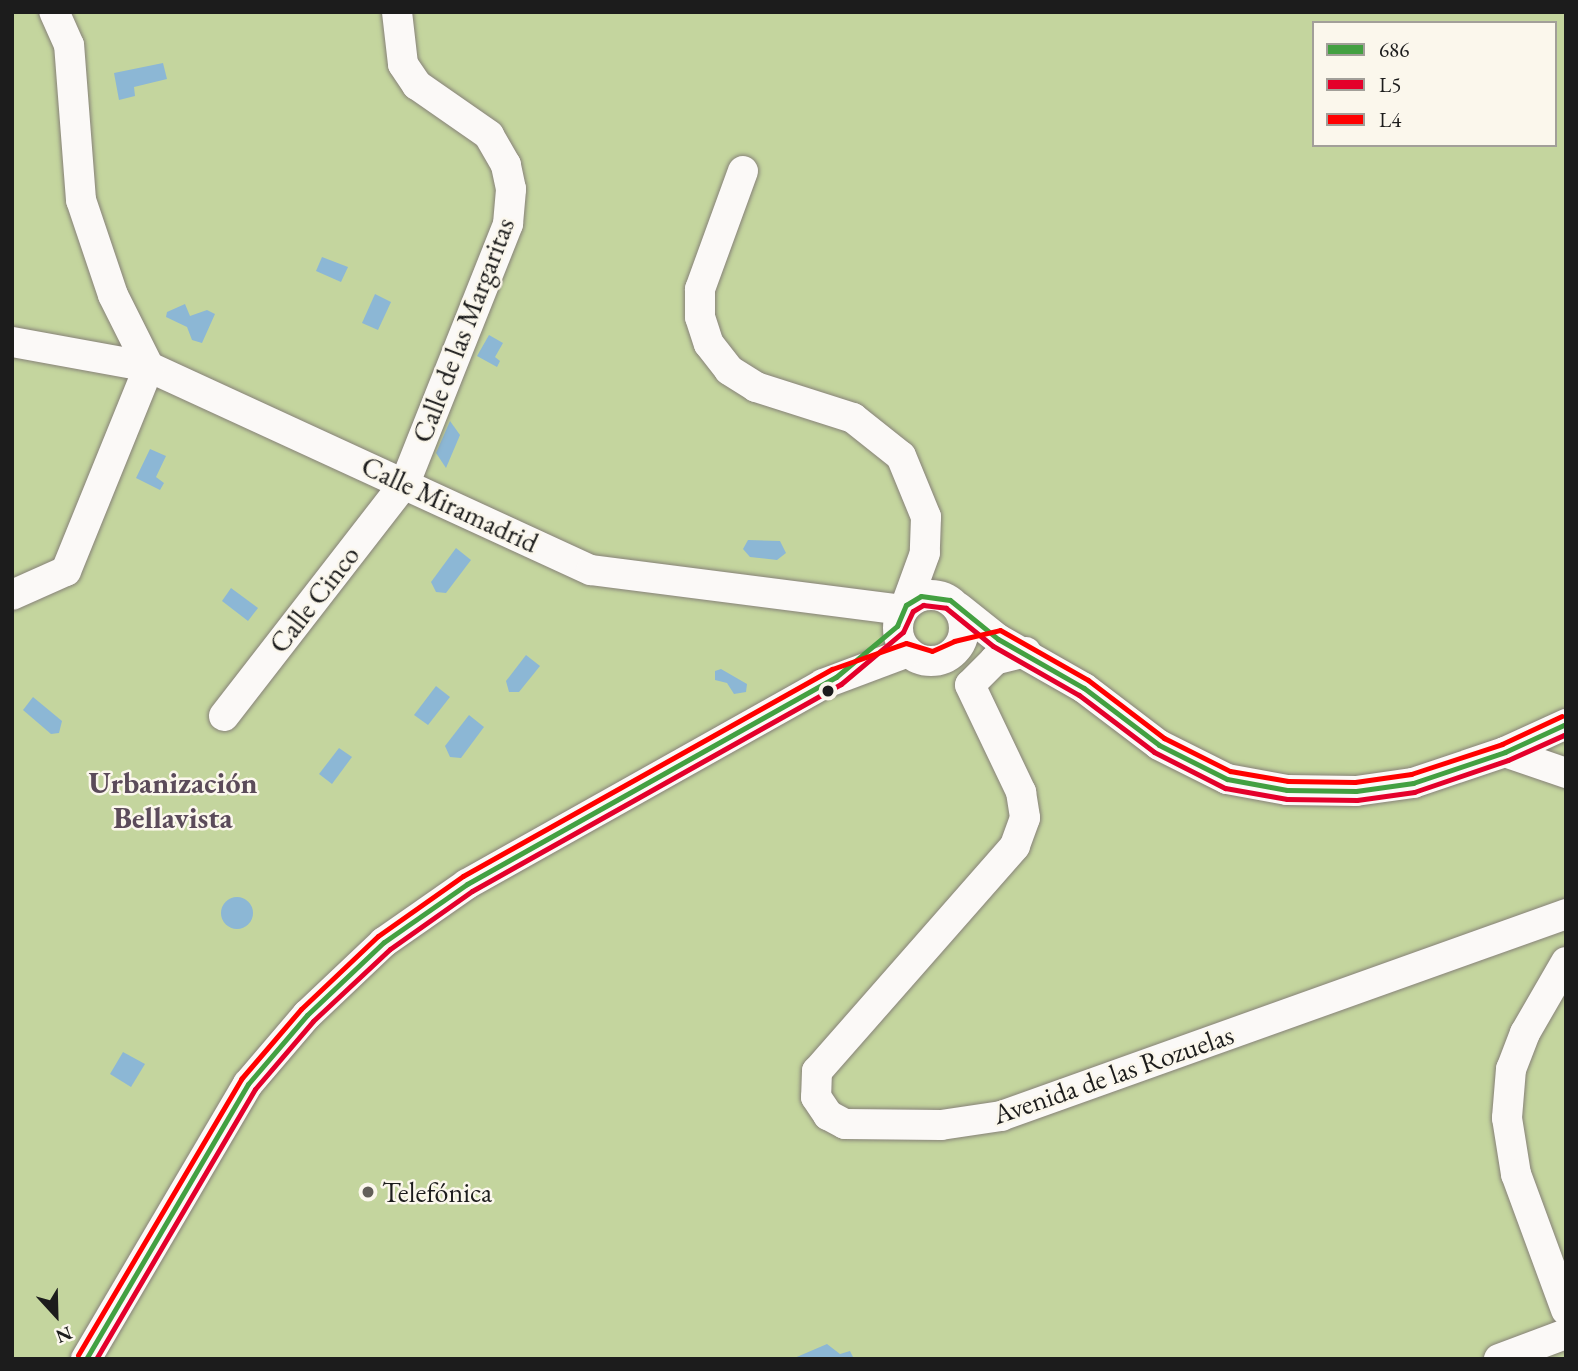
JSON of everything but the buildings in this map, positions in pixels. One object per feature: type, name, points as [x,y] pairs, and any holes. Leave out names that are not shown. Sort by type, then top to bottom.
[{"type":"street","points":[[12,595],[66,571],[149,367],[113,295],[81,200],[69,45],[54,12]]},
{"type":"street","name":"Calle de las Margaritas","points":[[397,12],[403,64],[418,85],[489,135],[506,166],[511,190],[508,224],[405,483]]},
{"type":"street","points":[[743,171],[700,289],[700,317],[709,344],[729,370],[756,387],[853,418],[901,456],[926,517],[925,553],[903,623]]},
{"type":"street","name":"Calle Miramadrid","points":[[12,342],[149,367],[591,570],[903,623]]},
{"type":"street","name":"Calle Cinco","points":[[224,716],[405,483]]},
{"type":"street","points":[[925,553],[965,628],[956,650]]},
{"type":"street","points":[[86,1359],[248,1084],[307,1015],[384,942],[467,884],[836,677],[903,623],[921,596],[949,602],[998,639],[1026,652],[1084,688],[1159,745],[1227,779],[1287,790],[1356,791],[1435,777],[1505,752],[1566,724]]},
{"type":"street","points":[[903,623],[932,661],[956,650],[998,639]]},
{"type":"street","name":"Avenida de las Rozuelas","points":[[956,650],[1021,792],[1026,818],[1015,846],[817,1071],[816,1097],[828,1115],[845,1124],[941,1125],[1001,1116],[1566,914]]},
{"type":"street","points":[[970,685],[995,660],[1026,652]]},
{"type":"street","points":[[1505,752],[1566,773]]},
{"type":"street","points":[[1566,962],[1525,1033],[1511,1069],[1507,1118],[1516,1174],[1566,1310]]},
{"type":"street","points":[[1499,1359],[1566,1334]]},
{"type":"green space","points":[[12,12],[1566,12],[1566,1359],[12,1359]]},
{"type":"water","points":[[163,63],[167,79],[134,87],[135,96],[119,100],[114,73]]},
{"type":"water","points":[[322,257],[348,267],[341,282],[316,271]]},
{"type":"water","points":[[375,294],[391,302],[378,330],[362,323]]},
{"type":"water","points":[[185,304],[190,316],[207,310],[215,314],[202,343],[192,340],[187,327],[166,317],[167,312]]},
{"type":"water","points":[[489,335],[503,343],[495,357],[500,361],[497,367],[477,356]]},
{"type":"water","points":[[450,421],[460,435],[446,468],[436,453]]},
{"type":"water","points":[[150,449],[166,456],[156,477],[164,483],[160,490],[136,478]]},
{"type":"water","points":[[748,540],[780,541],[786,553],[777,560],[750,557],[743,549]]},
{"type":"water","points":[[456,548],[471,560],[446,593],[436,592],[431,582]]},
{"type":"water","points":[[231,588],[258,608],[248,621],[222,601]]},
{"type":"water","points":[[526,655],[540,666],[519,692],[509,692],[506,681]]},
{"type":"water","points":[[721,669],[747,684],[746,692],[734,694],[727,683],[715,680],[715,671]]},
{"type":"water","points":[[436,686],[450,697],[428,725],[414,715]]},
{"type":"water","points":[[33,697],[62,721],[59,733],[51,734],[23,710]]},
{"type":"water","points":[[469,715],[484,727],[461,758],[450,757],[445,746]]},
{"type":"water","points":[[339,748],[352,757],[332,784],[319,774]]},
{"type":"water","points":[[237,897],[248,902],[253,913],[248,924],[237,929],[226,924],[221,913],[226,902]]},
{"type":"water","points":[[123,1052],[145,1064],[131,1087],[110,1074]]},
{"type":"water","points":[[827,1344],[840,1354],[850,1351],[854,1359],[792,1359]]},
{"type":"transit line","name":"686","points":[[86,1359],[248,1084],[307,1015],[384,942],[467,884],[836,677],[897,626],[906,605],[921,596],[950,600],[998,639],[1084,688],[1159,745],[1227,779],[1287,790],[1356,791],[1413,783],[1505,752],[1566,724]]},
{"type":"transit line","name":"L5","points":[[96,1359],[255,1089],[313,1021],[390,949],[472,891],[841,684],[903,632],[913,611],[923,605],[946,608],[993,646],[1079,695],[1154,752],[1225,788],[1287,799],[1357,800],[1414,792],[1508,760],[1566,734]]},
{"type":"transit line","name":"L4","points":[[78,1355],[241,1079],[301,1009],[378,936],[463,876],[832,669],[906,643],[932,651],[954,641],[1000,630],[1088,680],[1164,738],[1230,771],[1288,781],[1355,782],[1411,774],[1502,744],[1562,716]]},
{"type":"place","name":"Telefónica","points":[[368,1192]]},
{"type":"district","name":"Urbanización Bellavista","points":[[173,800]]}]
